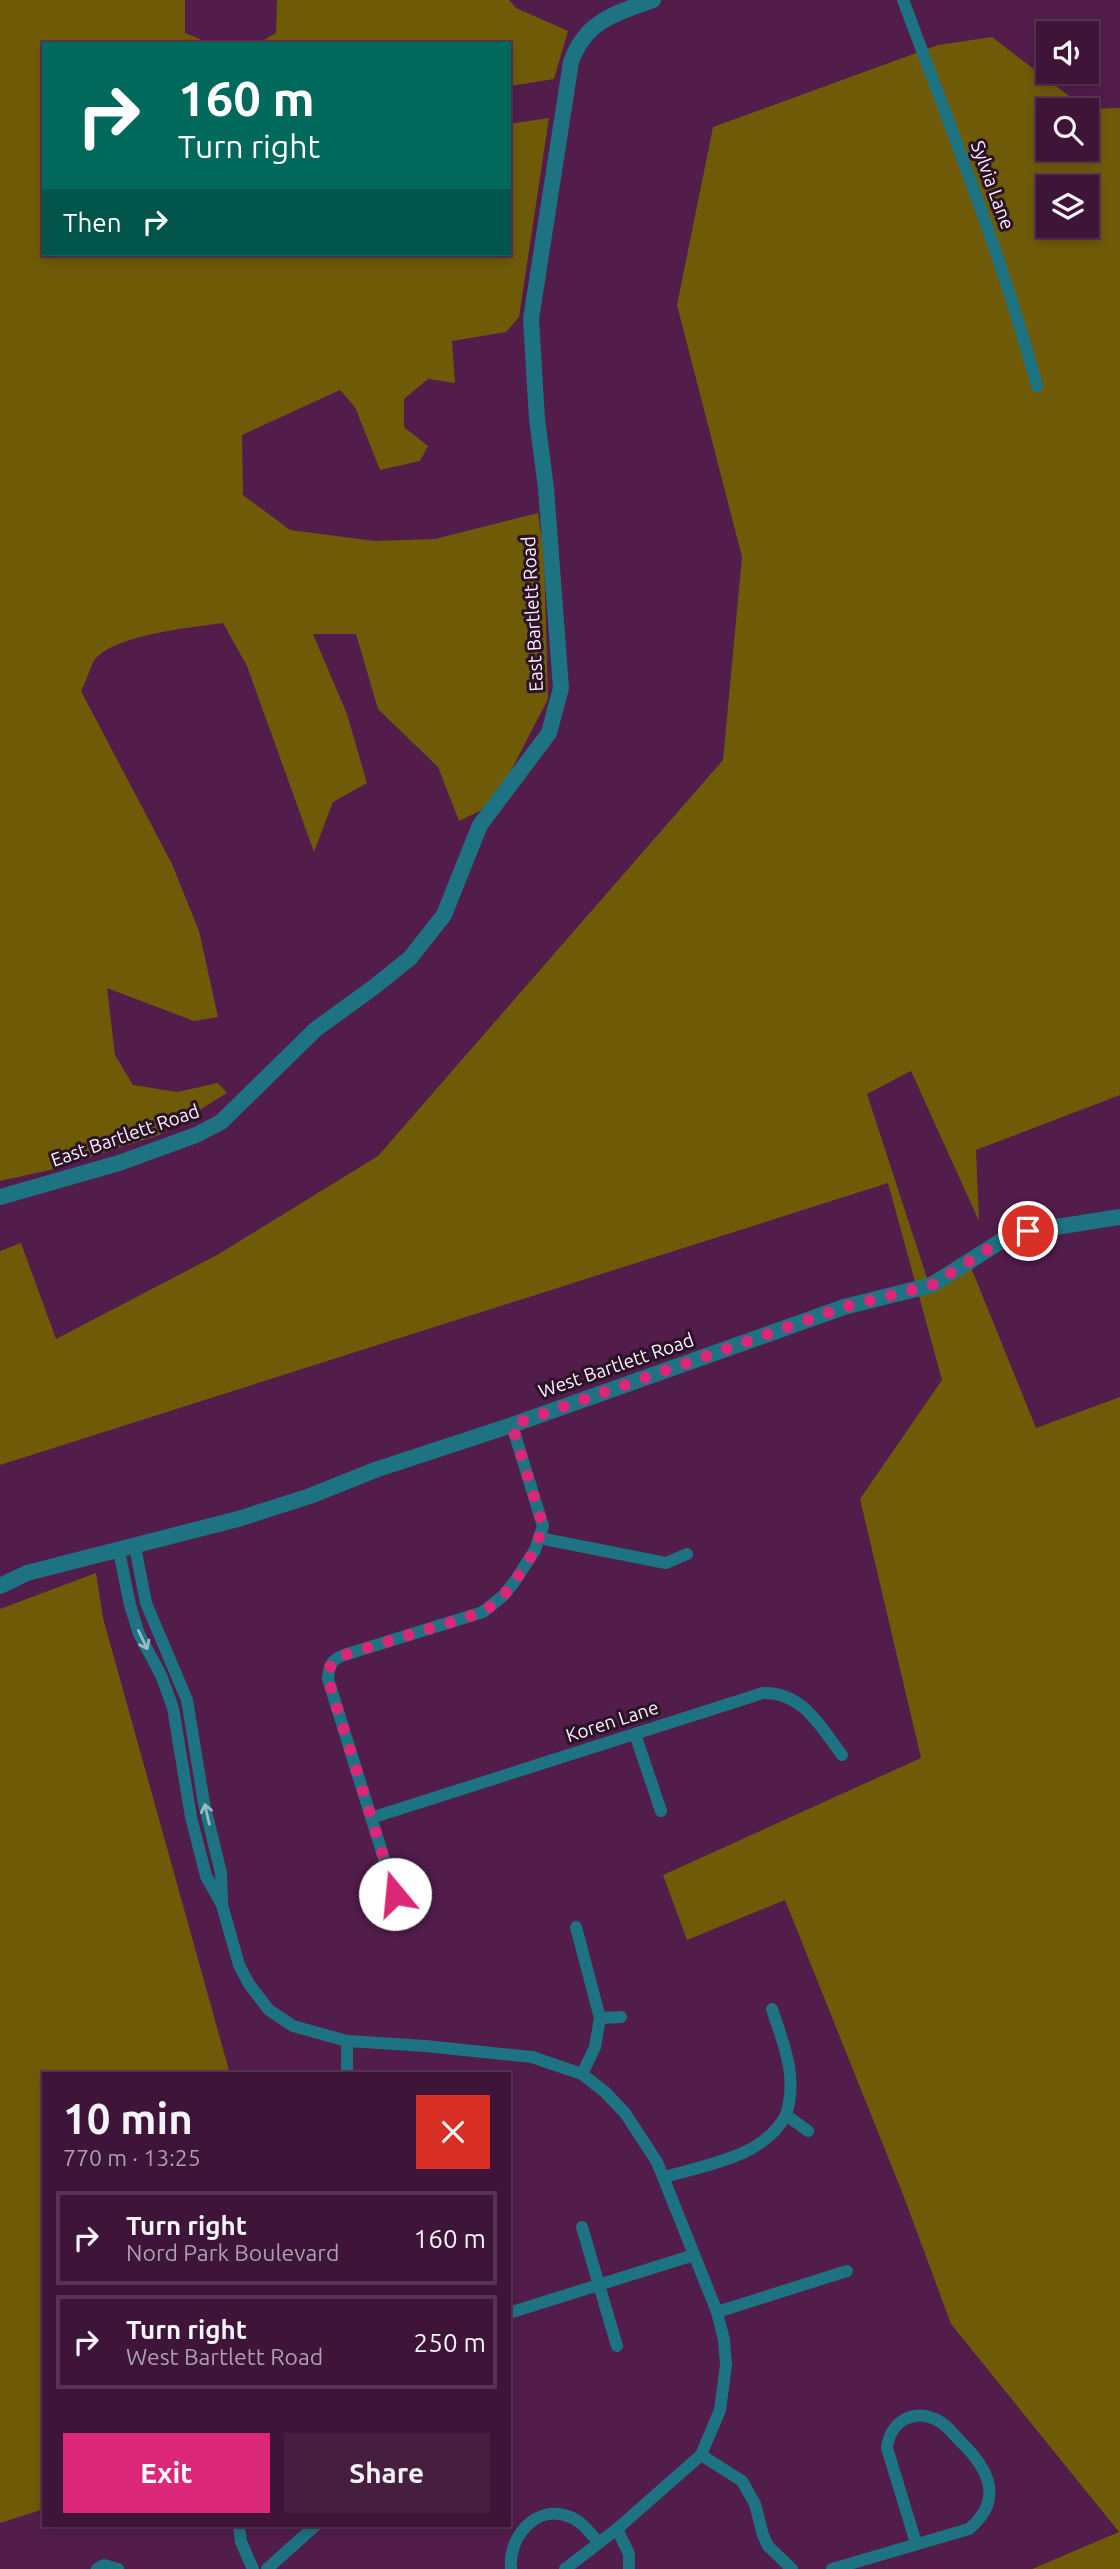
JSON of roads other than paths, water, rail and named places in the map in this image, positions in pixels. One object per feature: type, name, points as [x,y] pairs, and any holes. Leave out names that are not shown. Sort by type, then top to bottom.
[{"type":"street","name":"East Bartlett Road","points":[[0,1197],[119,1163],[196,1135],[221,1122],[316,1029],[410,958],[444,915],[480,825],[549,733],[561,688],[546,488],[537,419],[531,319],[558,135],[576,46],[603,19],[653,0]]},
{"type":"street","name":"Sylvia Lane","points":[[903,0],[985,218],[1019,320],[1037,386]]},
{"type":"street","name":"West Bartlett Road","points":[[0,1586],[27,1573],[135,1547],[271,1509],[375,1470],[512,1425],[844,1307],[932,1285],[1012,1234],[1120,1217]]},
{"type":"street","points":[[395,1894],[328,1679],[329,1666],[344,1655],[484,1612],[504,1595],[515,1581],[535,1550],[543,1526],[512,1425]]},
{"type":"street","points":[[539,1538],[666,1563],[687,1554]]},
{"type":"street","points":[[135,1547],[146,1603],[187,1700],[202,1791],[221,1872],[222,1905]]},
{"type":"street","points":[[119,1551],[139,1634],[161,1675],[173,1707],[191,1816],[206,1876],[222,1905],[239,1965],[249,1984],[269,2010],[293,2026],[347,2041],[533,2057],[582,2074],[606,2092],[625,2113],[647,2143],[664,2177],[718,2312],[724,2340],[724,2388],[720,2410],[701,2455],[617,2529],[565,2569]]},
{"type":"street","points":[[130,1605],[146,1603]]},
{"type":"street","name":"Koren Lane","points":[[371,1818],[763,1693],[796,1700],[842,1755]]},
{"type":"street","points":[[635,1734],[661,1811]]},
{"type":"street","points":[[202,1860],[217,1856]]},
{"type":"street","points":[[576,1927],[600,2018],[595,2047],[582,2074]]},
{"type":"street","points":[[664,2177],[739,2155],[766,2140],[782,2124],[792,2094],[792,2075],[772,2009]]},
{"type":"street","points":[[600,2018],[621,2017]]},
{"type":"street","points":[[347,2041],[347,2072]]},
{"type":"street","points":[[786,2115],[808,2131]]},
{"type":"street","points":[[582,2227],[617,2346]]},
{"type":"street","points":[[511,2312],[694,2255]]},
{"type":"street","points":[[718,2312],[847,2271]]},
{"type":"street","points":[[832,2569],[969,2529],[986,2512],[990,2490],[987,2476],[976,2457],[941,2423],[923,2415],[903,2419],[896,2424],[890,2434],[887,2448],[916,2543]]},
{"type":"street","points":[[701,2455],[742,2481],[755,2504],[768,2546],[792,2569]]},
{"type":"street","points":[[511,2569],[513,2546],[529,2522],[537,2518],[557,2515],[574,2519],[599,2543]]},
{"type":"street","points":[[239,2527],[241,2542],[253,2569]]},
{"type":"street","points":[[267,2569],[314,2527]]},
{"type":"street","points":[[617,2529],[629,2554],[629,2569]]},
{"type":"street","points":[[97,2569],[104,2564],[118,2569]]}]
